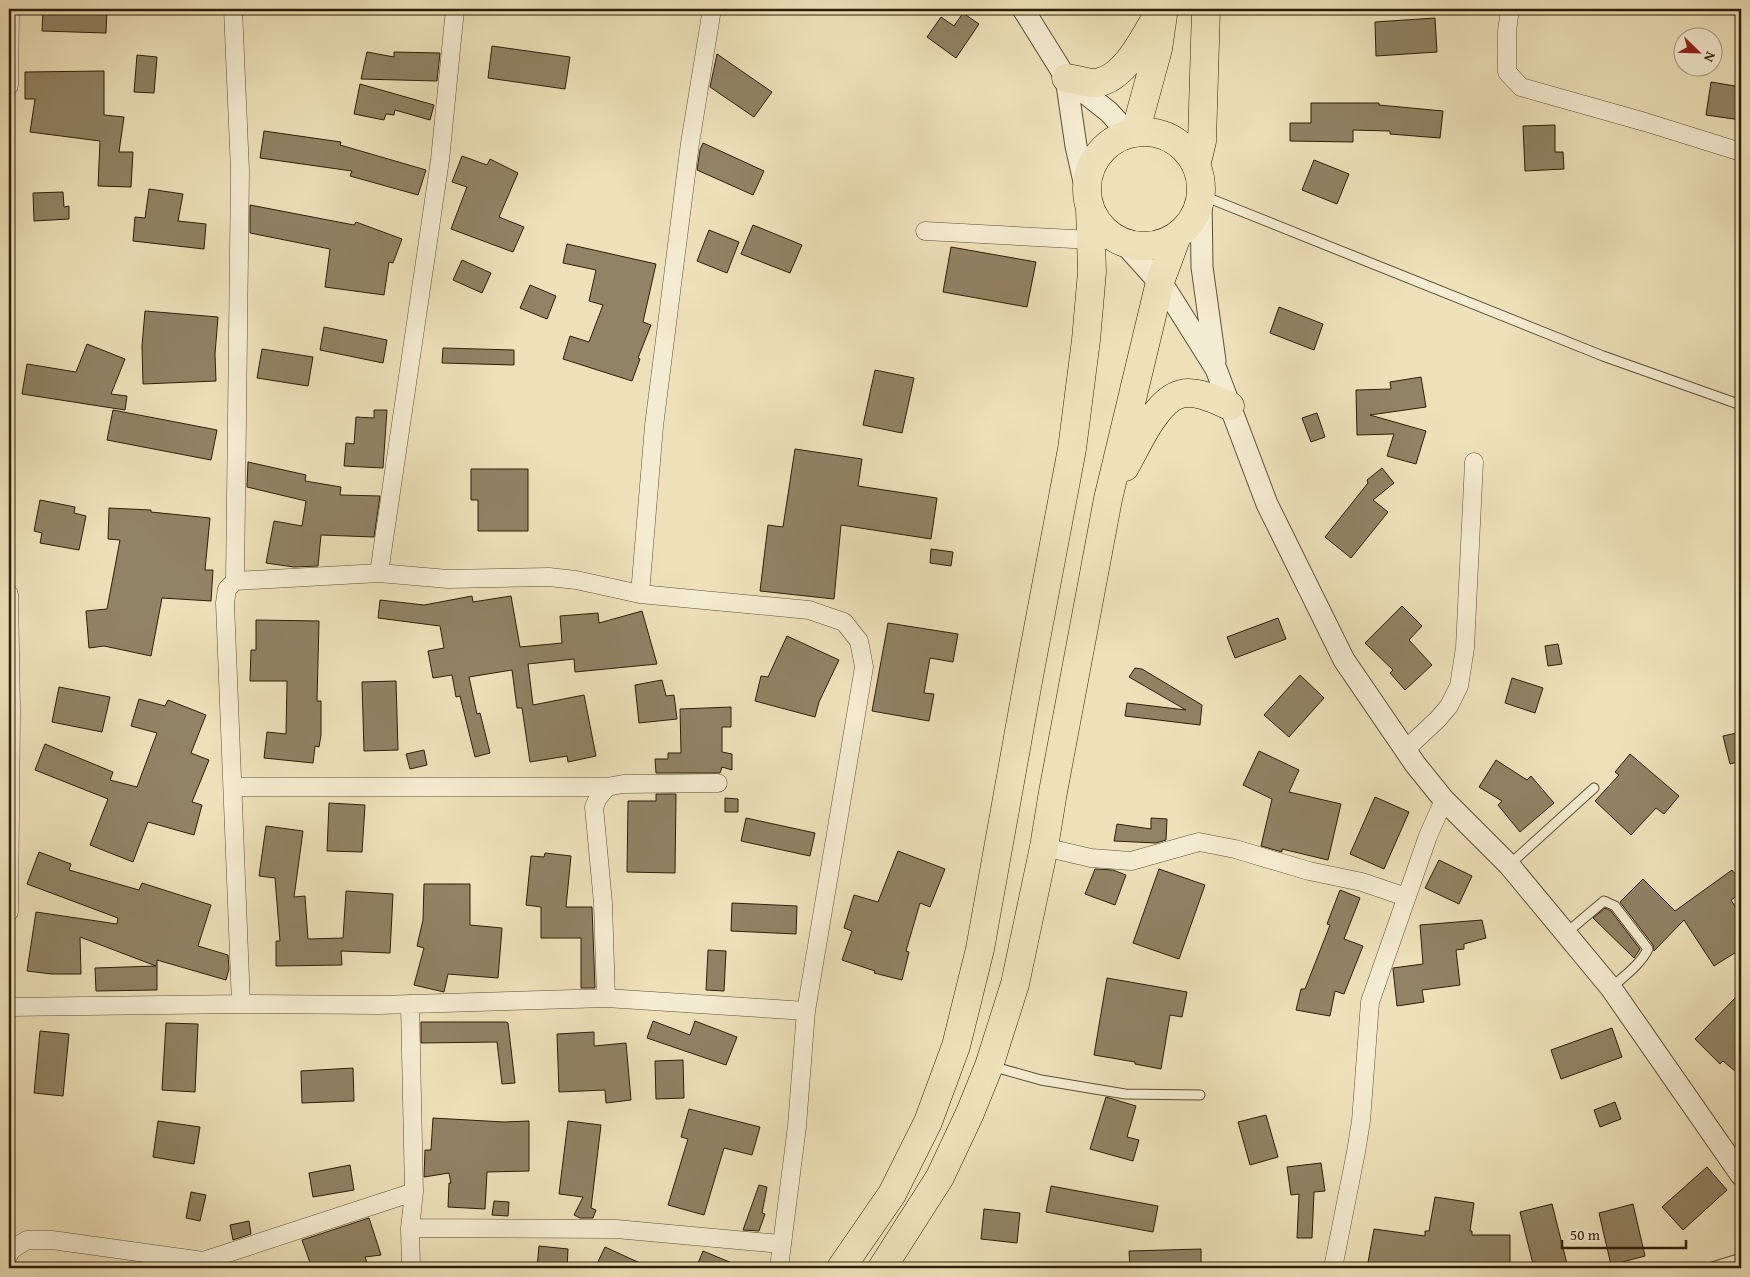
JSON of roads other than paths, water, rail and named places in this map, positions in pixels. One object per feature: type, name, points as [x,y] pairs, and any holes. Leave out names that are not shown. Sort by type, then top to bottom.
[{"type":"main road","points":[[1066,78],[1093,83],[1109,80],[1129,62],[1162,9]]},
{"type":"main road","points":[[1130,134],[1158,49],[1162,9]]},
{"type":"main road","points":[[1196,166],[1202,141],[1206,9]]},
{"type":"main road","points":[[842,1268],[892,1194],[928,1122],[956,1046],[980,949],[1072,449],[1086,340],[1092,272],[1092,240],[1088,201],[1090,174],[1099,154],[1108,146],[1130,134],[1153,133],[1176,142],[1186,149],[1196,166],[1201,182],[1200,204],[1191,222],[1177,236],[1165,243],[1151,247],[1137,247],[1108,235],[1097,222],[1088,201]]},
{"type":"main road","points":[[882,1268],[940,1177],[970,1113],[989,1066],[1015,984],[1044,847],[1108,500],[1160,282],[1177,236]]},
{"type":"main road","points":[[1108,500],[1152,420],[1165,403],[1181,394],[1202,395],[1230,406]]},
{"type":"main road","points":[[988,905],[1029,916]]},
{"type":"street","points":[[9,86],[10,9]]},
{"type":"street","points":[[233,9],[240,171],[235,581]]},
{"type":"street","points":[[379,573],[440,160],[455,9]]},
{"type":"street","points":[[640,594],[654,426],[690,143],[712,9]]},
{"type":"street","points":[[1023,9],[1066,78],[1109,112],[1130,134]]},
{"type":"street","points":[[1510,9],[1507,31],[1507,72],[1521,87],[1645,122],[1741,152]]},
{"type":"street","points":[[1066,78],[1076,146],[1088,201]]},
{"type":"street","points":[[1201,194],[1202,266],[1216,368]]},
{"type":"street","points":[[925,231],[1092,240]]},
{"type":"street","points":[[1121,240],[1160,282],[1216,368],[1267,504],[1344,660],[1405,750],[1444,800],[1509,865],[1611,988],[1741,1175]]},
{"type":"street","points":[[1405,750],[1449,706],[1459,686],[1465,648],[1474,462]]},
{"type":"street","points":[[241,1004],[225,603],[228,588],[235,581],[379,573],[448,578],[549,577],[576,580],[640,594],[809,610],[844,622],[859,641],[864,667],[806,1011],[797,1126],[779,1268]]},
{"type":"street","points":[[9,594],[9,912]]},
{"type":"street","points":[[233,787],[607,787],[623,784],[718,783]]},
{"type":"street","points":[[606,998],[603,903],[594,807],[598,798],[607,787]]},
{"type":"street","points":[[1333,1268],[1360,1129],[1370,1002],[1428,836],[1444,800]]},
{"type":"street","points":[[1044,847],[1091,858],[1131,861],[1199,842],[1235,849],[1309,871],[1362,882],[1406,897]]},
{"type":"street","points":[[9,1007],[410,1004],[606,998],[806,1011]]},
{"type":"street","points":[[410,1004],[414,1192],[410,1228],[411,1268]]},
{"type":"street","points":[[9,1255],[11,1250],[27,1240],[52,1240],[203,1264],[414,1192]]},
{"type":"street","points":[[410,1228],[616,1229],[781,1244]]},
{"type":"lane","points":[[1201,194],[1603,356],[1741,405]]},
{"type":"lane","points":[[1509,865],[1594,788]]},
{"type":"lane","points":[[1565,934],[1604,901],[1615,906],[1648,949],[1645,956],[1634,968],[1611,988]]},
{"type":"lane","points":[[989,1066],[1041,1080],[1125,1094],[1200,1095]]},
{"type":"lane","points":[[1709,1268],[1741,1258]]}]
